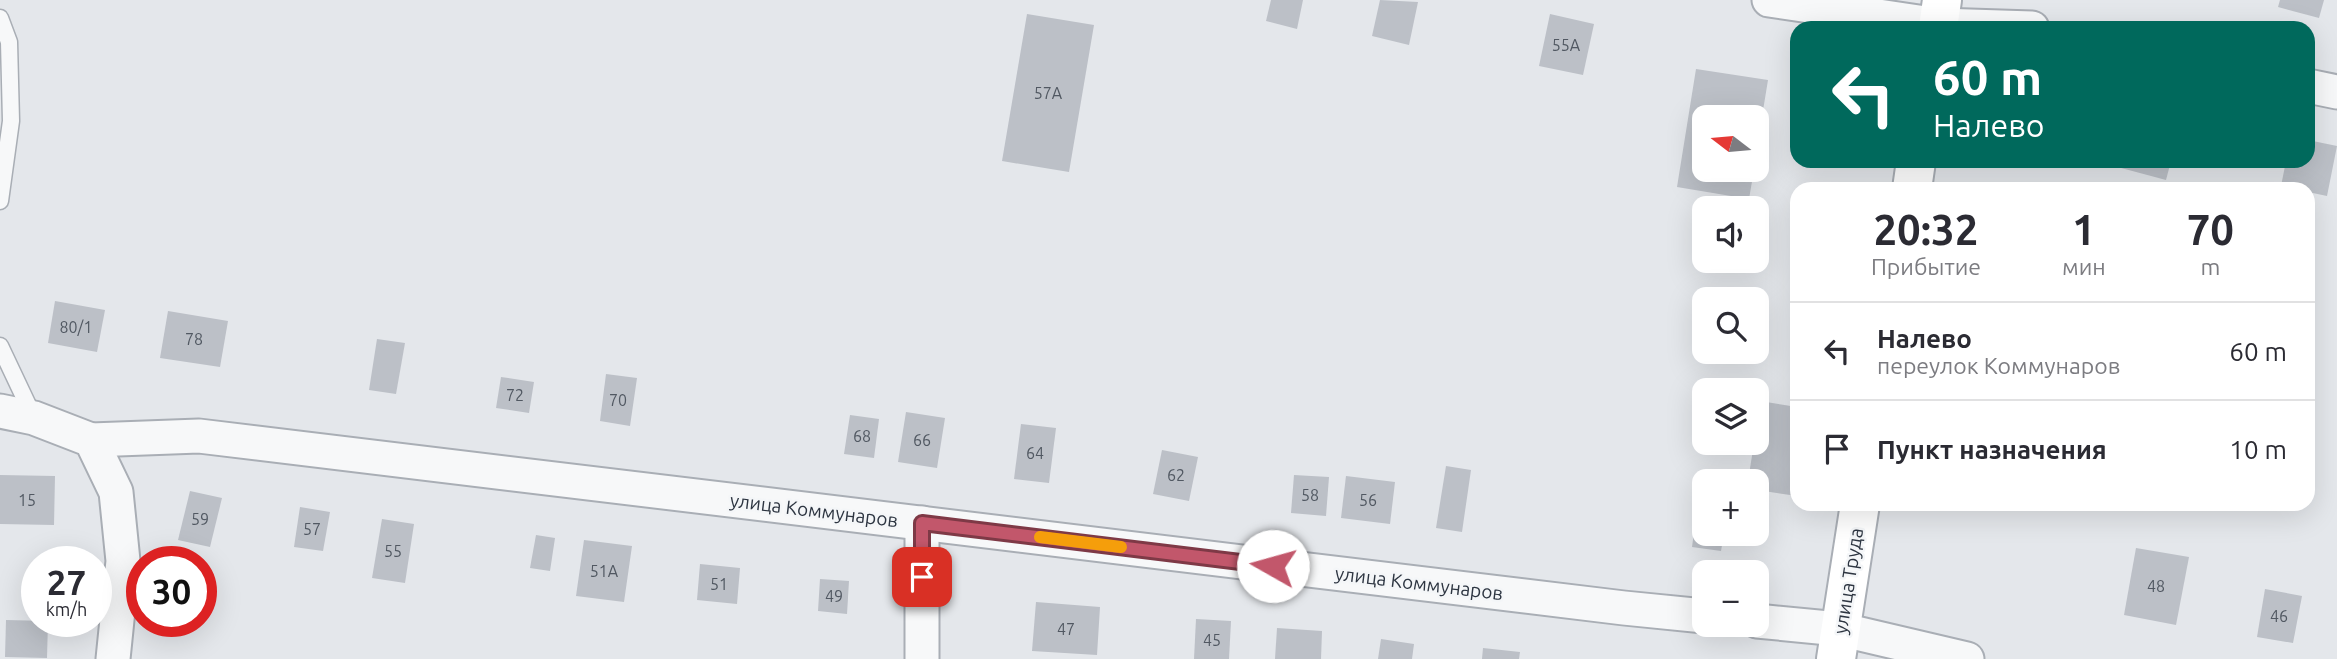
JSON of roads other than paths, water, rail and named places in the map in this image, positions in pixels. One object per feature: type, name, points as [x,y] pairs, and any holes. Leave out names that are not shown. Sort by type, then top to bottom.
[{"type":"street","points":[[1769,0],[1967,21]]},
{"type":"street","points":[[2315,87],[2337,92]]},
{"type":"street","points":[[0,411],[34,418],[91,440],[116,492],[123,561],[113,659]]},
{"type":"street","name":"улица Коммунаров","points":[[91,440],[199,436],[1692,615]]},
{"type":"street","name":"улица Труда","points":[[1838,644],[1859,511]]},
{"type":"street","points":[[922,523],[922,659]]},
{"type":"street","points":[[1769,624],[1838,644],[1967,659]]},
{"type":"lane","points":[[0,18],[9,42],[11,121],[0,201]]},
{"type":"lane","points":[[0,346],[34,418]]}]
